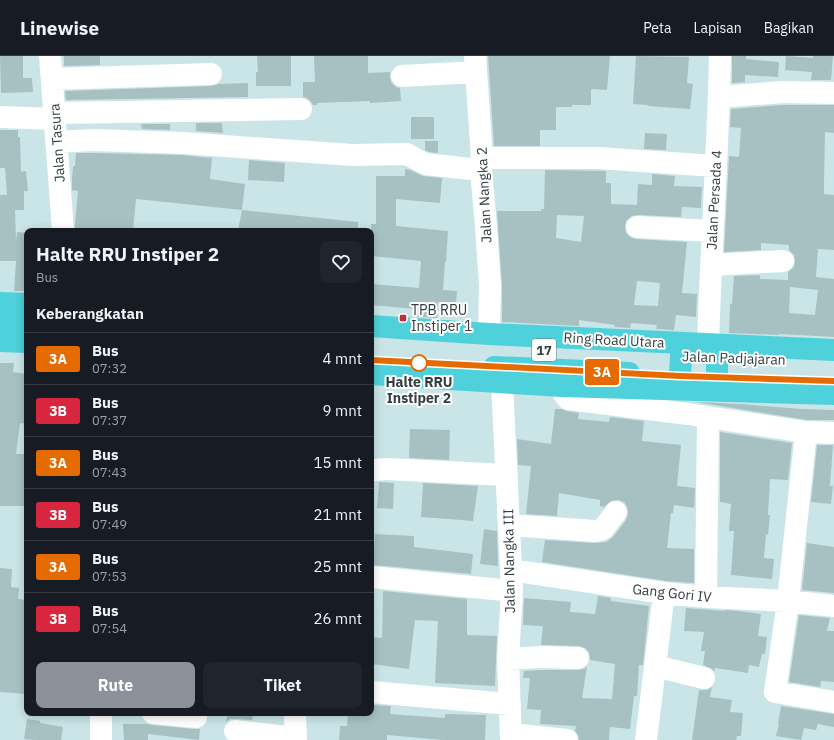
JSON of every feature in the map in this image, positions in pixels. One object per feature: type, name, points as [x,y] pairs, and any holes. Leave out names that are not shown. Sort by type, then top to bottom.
[{"type":"highway","points":[[0,303],[24,304]]},
{"type":"highway","points":[[0,324],[24,325]]},
{"type":"highway","name":"Ring Road Utara","points":[[374,326],[488,334],[714,360],[834,350]]},
{"type":"highway","points":[[0,341],[24,342]]},
{"type":"highway","name":"Jalan Padjajaran","points":[[374,342],[680,366]]},
{"type":"highway","points":[[0,354],[24,355]]},
{"type":"highway","name":"Jalan Padjajaran","points":[[714,360],[834,380]]},
{"type":"highway","name":"Jalan Padjajaran","points":[[375,367],[680,366],[714,360],[834,362]]},
{"type":"highway","points":[[375,367],[502,382],[562,386],[834,394]]},
{"type":"street","name":"Jalan Tasura","points":[[50,56],[63,228]]},
{"type":"street","name":"Jalan Persada 4","points":[[714,360],[711,265],[720,56]]},
{"type":"street","points":[[402,76],[475,64]]},
{"type":"street","name":"Jalan Nangka 2","points":[[475,64],[490,286],[488,334]]},
{"type":"street","points":[[52,79],[211,74]]},
{"type":"street","points":[[719,97],[783,92],[834,93]]},
{"type":"street","points":[[0,117],[301,109]]},
{"type":"street","points":[[57,142],[93,140],[222,145],[352,155],[407,154],[425,164],[482,164],[598,158],[715,166]]},
{"type":"street","points":[[637,227],[712,231]]},
{"type":"street","points":[[711,265],[783,261]]},
{"type":"street","name":"Jalan Nangka III","points":[[502,382],[511,580],[508,659],[511,737]]},
{"type":"street","points":[[562,386],[564,394],[568,399],[708,417],[806,432],[834,434]]},
{"type":"street","points":[[706,597],[708,417]]},
{"type":"street","points":[[806,432],[788,601],[774,692],[834,702]]},
{"type":"street","points":[[375,470],[386,469],[507,475]]},
{"type":"street","points":[[509,525],[599,530],[603,528],[616,512]]},
{"type":"street","name":"Gang Gori IV","points":[[374,577],[511,580],[706,597],[788,601],[834,606]]},
{"type":"street","points":[[646,740],[664,593]]},
{"type":"street","points":[[508,659],[541,657],[578,658]]},
{"type":"street","points":[[655,666],[704,678]]},
{"type":"street","points":[[374,692],[510,704]]},
{"type":"street","points":[[101,716],[101,740]]},
{"type":"street","points":[[185,716],[196,717]]},
{"type":"street","points":[[235,731],[296,739],[295,716]]},
{"type":"street","points":[[511,737],[567,740]]},
{"type":"building","points":[[0,56],[23,56],[23,78],[32,78],[33,92],[1,93]]},
{"type":"building","points":[[64,56],[100,56],[100,65],[64,66]]},
{"type":"building","points":[[257,56],[291,56],[291,86],[256,86],[256,72],[258,72]]},
{"type":"building","points":[[314,56],[368,56],[368,73],[390,72],[391,82],[396,87],[400,88],[401,101],[370,103],[370,101],[317,103],[317,105],[313,105],[307,98],[303,97],[303,82],[315,82]]},
{"type":"building","points":[[488,56],[610,56],[607,90],[591,89],[591,105],[556,107],[556,130],[540,130],[540,146],[494,146]]},
{"type":"building","points":[[636,56],[689,57],[687,83],[693,84],[690,109],[633,104]]},
{"type":"building","points":[[732,56],[746,56],[746,59],[779,62],[778,77],[745,75],[745,82],[732,83]]},
{"type":"building","points":[[786,56],[813,58],[813,56],[833,56],[831,80],[811,80],[812,72],[785,70]]},
{"type":"building","points":[[248,83],[248,97],[66,100],[65,91],[211,86],[219,84]]},
{"type":"building","points":[[783,105],[834,105],[834,133],[825,132],[824,194],[834,195],[834,250],[818,249],[816,277],[834,279],[834,337],[729,333],[730,304],[732,304],[734,276],[760,275],[760,279],[788,280],[788,272],[794,267],[795,261],[794,255],[789,250],[789,245],[761,243],[761,250],[724,252],[729,156],[739,157],[741,128],[730,127],[731,109]],"holes":[[[790,287],[818,290],[815,315],[789,313]]]},
{"type":"building","points":[[411,117],[434,117],[434,139],[411,139]]},
{"type":"building","points":[[196,123],[222,123],[223,133],[196,131]]},
{"type":"building","points":[[141,124],[170,124],[170,130],[142,129]]},
{"type":"building","points":[[0,130],[18,130],[18,137],[20,137],[21,172],[26,171],[28,191],[24,191],[24,210],[15,210],[16,241],[17,232],[24,233],[24,291],[14,291],[16,261],[0,261],[0,195],[7,195],[5,168],[0,168]]},
{"type":"building","points":[[645,133],[667,134],[666,150],[644,149]]},
{"type":"building","points":[[425,141],[438,141],[438,153],[425,150]]},
{"type":"building","points":[[76,153],[182,155],[212,158],[210,179],[245,184],[242,210],[136,199],[133,228],[75,228],[78,191],[72,190],[72,180],[73,166],[75,166]]},
{"type":"building","points":[[249,160],[285,163],[284,182],[248,180]]},
{"type":"building","points":[[405,169],[423,176],[442,178],[440,203],[396,199],[396,226],[448,231],[443,290],[457,291],[456,303],[438,302],[437,318],[416,317],[416,309],[374,305],[374,284],[419,288],[421,261],[374,256],[374,228],[371,228],[371,224],[376,224],[376,176],[405,176]]},
{"type":"building","points":[[545,170],[606,171],[606,183],[611,183],[611,204],[637,205],[638,184],[652,185],[652,174],[675,176],[674,186],[702,187],[701,208],[682,207],[681,217],[632,216],[626,221],[625,227],[626,233],[630,237],[636,239],[687,242],[682,293],[697,294],[696,317],[676,315],[674,330],[656,329],[657,325],[631,323],[630,328],[614,327],[615,325],[579,320],[579,326],[502,322],[502,285],[497,211],[541,211],[541,209],[544,209]],"holes":[[[557,215],[584,216],[581,242],[556,238]],[[637,281],[660,283],[658,306],[634,305]]]},
{"type":"building","points":[[242,210],[358,222],[358,228],[239,228]]},
{"type":"building","points":[[0,363],[14,363],[13,372],[24,374],[24,424],[20,423],[16,454],[24,454],[24,506],[0,506]]},
{"type":"building","points":[[695,402],[834,410],[834,420],[807,420]]},
{"type":"building","points":[[555,409],[579,413],[578,419],[609,422],[610,417],[644,421],[642,441],[681,445],[677,486],[695,488],[694,508],[674,505],[673,513],[671,513],[667,548],[694,549],[694,583],[666,581],[542,562],[545,540],[594,543],[606,542],[613,537],[626,520],[628,513],[624,502],[618,500],[611,501],[604,507],[600,506],[600,500],[559,493],[557,516],[526,514],[531,466],[518,465],[517,439],[551,444]]},
{"type":"building","points":[[410,429],[450,430],[449,460],[409,458]]},
{"type":"building","points":[[720,432],[792,443],[788,480],[770,479],[768,515],[770,515],[768,535],[766,534],[764,558],[774,559],[772,579],[731,575],[734,531],[729,531],[731,504],[720,502]]},
{"type":"building","points":[[817,445],[833,445],[830,486],[833,486],[831,504],[811,502]]},
{"type":"building","points":[[379,482],[394,483],[393,509],[377,508]]},
{"type":"building","points":[[423,483],[478,486],[473,521],[421,517]]},
{"type":"building","points":[[484,529],[497,531],[498,566],[480,564]]},
{"type":"building","points":[[375,534],[414,536],[414,547],[473,554],[471,574],[374,565]]},
{"type":"building","points":[[807,543],[834,547],[834,593],[802,590]]},
{"type":"building","points":[[0,568],[12,569],[11,587],[19,588],[18,599],[24,600],[24,694],[0,692]]},
{"type":"building","points":[[383,591],[467,599],[467,635],[497,636],[495,686],[435,683],[438,621],[415,620],[409,669],[374,664],[374,637],[382,638]]},
{"type":"building","points":[[598,596],[611,598],[611,601],[649,606],[643,665],[639,665],[637,696],[634,696],[630,729],[610,727],[609,740],[579,740],[575,731],[576,726],[540,724],[541,710],[527,709],[530,678],[523,678],[524,671],[578,670],[584,669],[587,666],[582,698],[612,699],[615,664],[590,660],[589,652],[585,648],[579,646],[541,645],[543,626],[523,625],[524,598],[571,602],[570,612],[595,614]]},
{"type":"building","points":[[686,608],[739,611],[761,614],[758,636],[767,637],[765,654],[762,654],[759,667],[749,665],[748,673],[715,668],[714,671],[703,665],[705,651],[701,651],[704,632],[684,631]]},
{"type":"building","points":[[799,615],[830,618],[827,631],[834,631],[834,682],[821,681],[820,687],[789,682]]},
{"type":"building","points":[[712,687],[710,697],[732,700],[730,712],[743,713],[741,736],[737,736],[736,740],[692,740],[699,690],[707,690]]},
{"type":"building","points":[[374,705],[391,706],[390,714],[445,718],[445,714],[486,715],[485,740],[444,740],[387,735],[387,740],[339,740],[340,726],[347,726],[348,716],[374,716]]},
{"type":"building","points":[[781,706],[834,714],[834,727],[818,724],[816,730],[804,728],[801,740],[776,736]]},
{"type":"building","points":[[227,716],[253,716],[252,720],[230,719],[226,722]]},
{"type":"building","points":[[27,719],[63,727],[61,740],[24,739]]},
{"type":"building","points":[[123,724],[147,724],[200,729],[199,740],[148,734],[148,740],[124,740]]},
{"type":"bus line","name":"3A","points":[[374,360],[717,378],[834,381]]},
{"type":"place","name":"TPB RRU Instiper 1","points":[[403,318]]},
{"type":"place","name":"Halte RRU Instiper 2","points":[[419,363]]}]
